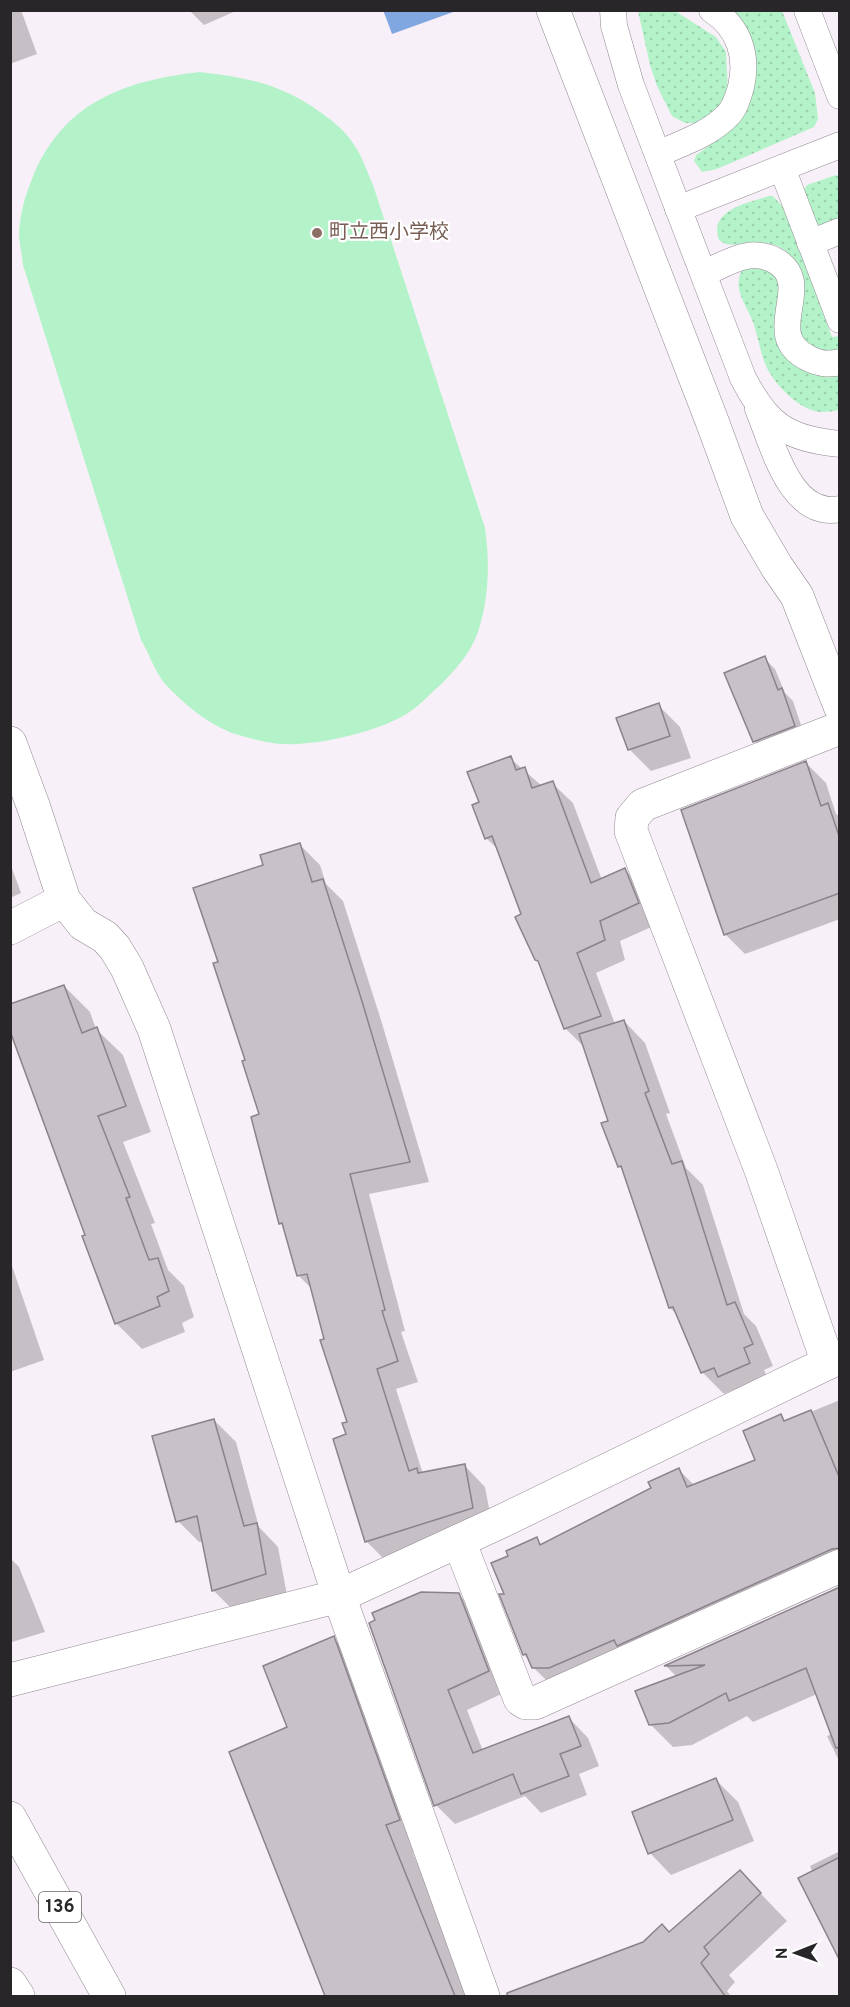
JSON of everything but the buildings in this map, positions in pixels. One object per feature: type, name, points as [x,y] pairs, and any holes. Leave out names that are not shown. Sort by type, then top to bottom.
[{"type":"main road","points":[[553,10],[747,516],[797,596],[840,706]]},
{"type":"main road","points":[[10,1680],[339,1596],[459,1541],[834,1360],[631,831],[632,818],[643,805],[840,728]]},
{"type":"main road","points":[[10,743],[64,900],[83,924],[105,937],[115,948],[127,968],[154,1029],[339,1596],[483,1996]]},
{"type":"main road","points":[[10,928],[64,900]]},
{"type":"main road","points":[[459,1541],[520,1699],[526,1703],[535,1703],[840,1566]]},
{"type":"main road","name":"136","points":[[10,1818],[109,1996]]},
{"type":"main road","points":[[10,1984],[18,1996]]},
{"type":"lane","points":[[612,10],[614,26],[631,85],[743,378],[790,485],[807,503],[830,511],[840,509]]},
{"type":"lane","points":[[658,154],[710,130],[729,115],[738,99],[743,78],[744,56],[734,31],[712,10]]},
{"type":"lane","points":[[807,10],[840,96]]},
{"type":"lane","points":[[678,208],[840,145]]},
{"type":"lane","points":[[782,168],[810,243],[834,289],[840,320]]},
{"type":"lane","points":[[810,243],[840,231]]},
{"type":"lane","points":[[704,273],[746,256],[770,258],[784,265],[790,274],[792,286],[786,326],[789,339],[796,349],[815,362],[840,362]]},
{"type":"lane","points":[[753,398],[773,420],[790,433],[812,441],[840,444]]},
{"type":"green space","points":[[638,11],[675,11],[716,37],[726,52],[728,92],[713,114],[697,123],[685,123],[672,116],[657,86],[650,65]]},
{"type":"green space","points":[[731,11],[782,11],[815,93],[818,119],[814,127],[717,169],[702,172],[694,161],[696,155],[734,128],[746,110]]},
{"type":"green space","points":[[199,72],[247,79],[292,95],[334,122],[356,148],[373,185],[485,528],[488,567],[482,619],[475,640],[461,662],[426,699],[403,716],[361,732],[312,743],[279,744],[225,730],[197,713],[161,679],[141,640],[23,265],[19,233],[25,199],[45,153],[60,131],[98,100],[121,90],[171,76]]},
{"type":"green space","points":[[836,175],[839,177],[839,221],[816,228],[803,191],[807,185]]},
{"type":"green space","points":[[773,196],[783,207],[832,337],[839,336],[839,350],[822,353],[800,337],[804,285],[798,266],[786,251],[775,245],[764,243],[749,242],[732,245],[719,240],[717,230],[719,221],[724,215],[741,205]]},
{"type":"green space","points":[[744,266],[767,268],[780,282],[778,332],[783,352],[795,365],[812,374],[839,375],[839,410],[821,412],[805,407],[781,388],[770,373],[764,361],[753,322],[740,294],[740,274]]},
{"type":"water","points":[[383,10],[456,10],[456,11],[392,34]]},
{"type":"place","name":"町立西小学校","points":[[317,233]]}]
